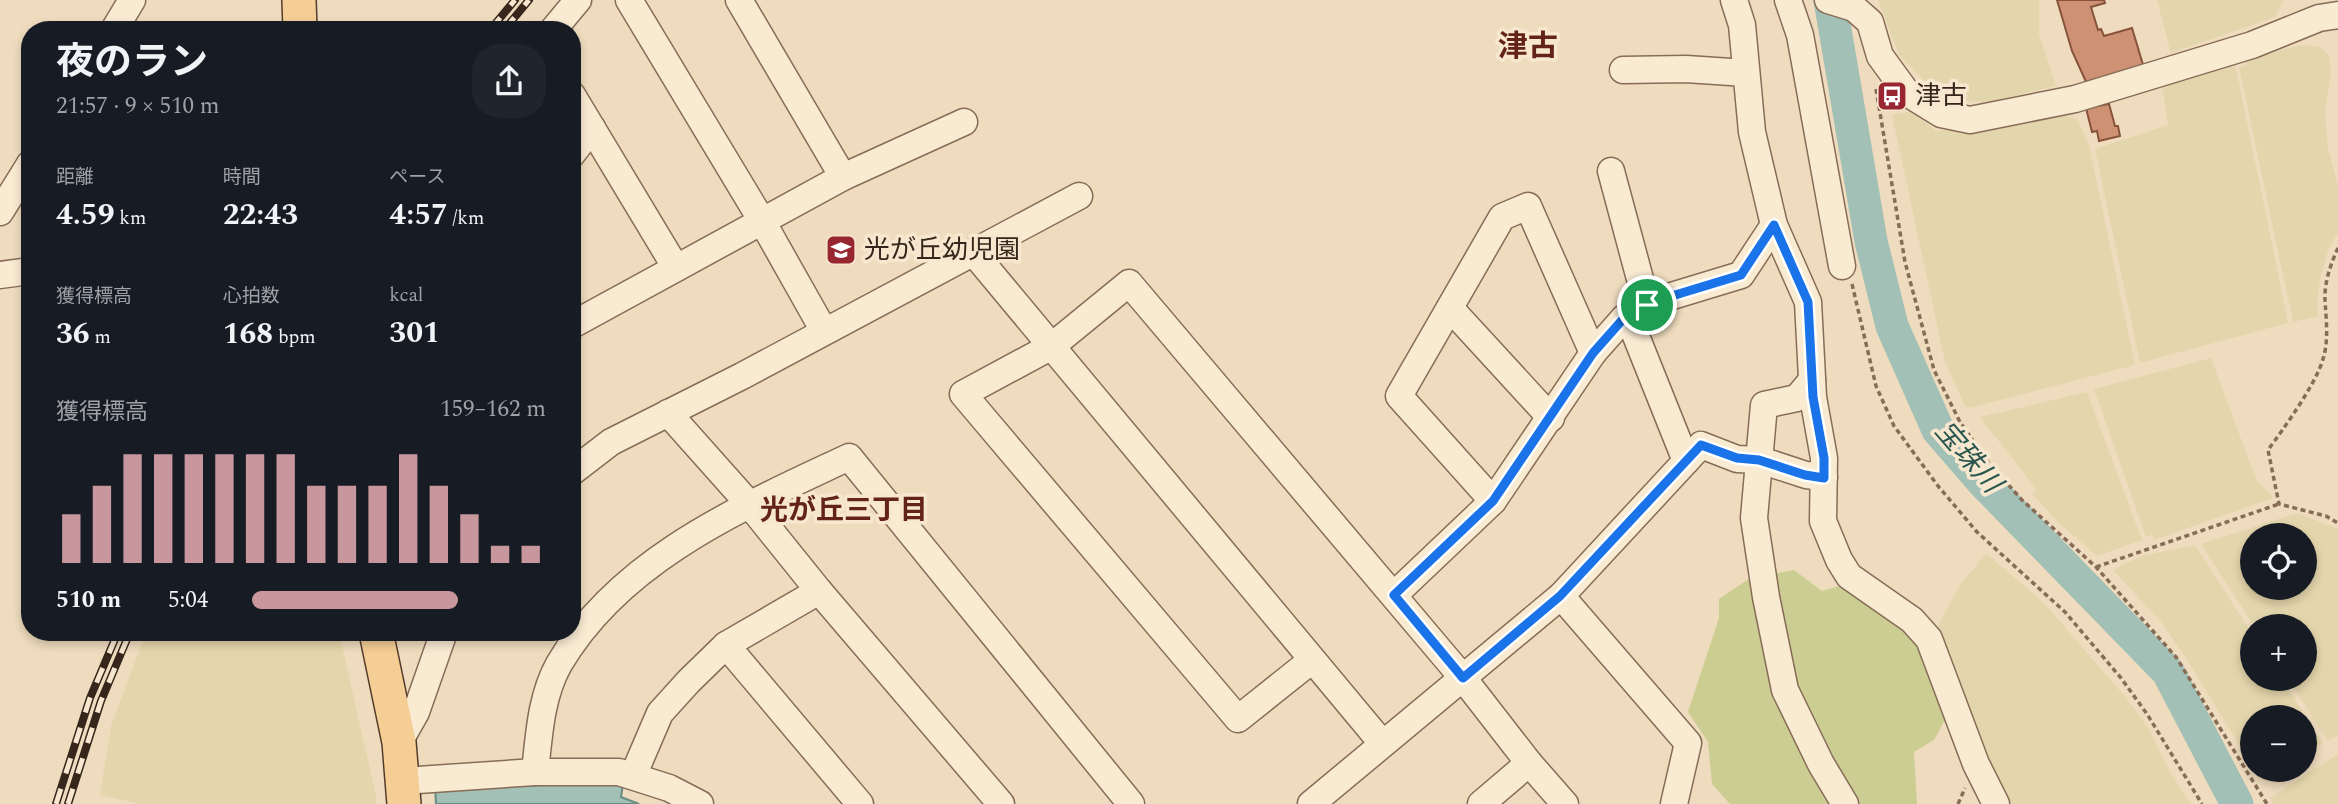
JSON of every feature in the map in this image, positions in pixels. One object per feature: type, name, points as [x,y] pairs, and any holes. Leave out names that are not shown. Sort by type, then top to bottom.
[{"type":"main road","points":[[299,0],[300,21]]},
{"type":"main road","points":[[378,641],[399,742],[403,792]]},
{"type":"street","points":[[119,21],[132,0]]},
{"type":"street","points":[[560,21],[578,0]]},
{"type":"street","points":[[629,0],[824,331]]},
{"type":"street","points":[[739,0],[843,177]]},
{"type":"street","points":[[1734,0],[1742,25],[1752,132],[1774,225],[1808,302],[1812,380],[1824,458],[1824,521],[1839,560],[1849,576],[1912,620],[1929,639],[1976,764],[1996,804]]},
{"type":"street","points":[[1788,0],[1800,35],[1842,266]]},
{"type":"street","points":[[1828,0],[1854,8],[1870,22],[1880,55],[1907,93],[1941,114],[1970,120],[2075,99],[2252,46],[2319,18],[2338,15]]},
{"type":"street","points":[[1623,70],[1686,69],[1746,74]]},
{"type":"street","points":[[581,110],[676,268]]},
{"type":"street","points":[[581,320],[843,177],[964,122]]},
{"type":"street","points":[[581,142],[592,128]]},
{"type":"street","points":[[1611,171],[1638,310],[1686,461]]},
{"type":"street","points":[[0,212],[21,178]]},
{"type":"street","points":[[581,465],[611,442],[1079,196]]},
{"type":"street","points":[[1493,501],[1399,396],[1502,217],[1528,206],[1593,353]]},
{"type":"street","points":[[1394,595],[1493,501],[1593,353],[1638,310],[1741,275],[1774,225]]},
{"type":"street","points":[[973,252],[1382,743]]},
{"type":"street","points":[[0,275],[21,272]]},
{"type":"street","points":[[1312,660],[1238,719],[963,394],[1052,346],[1129,283],[1394,595],[1565,804]]},
{"type":"street","points":[[1450,309],[1551,418]]},
{"type":"street","points":[[1812,380],[1797,398],[1765,405],[1754,518],[1766,597],[1785,690],[1821,764],[1845,804]]},
{"type":"street","points":[[667,413],[749,504],[819,591],[1002,804]]},
{"type":"street","points":[[1311,804],[1560,596],[1701,445],[1737,458],[1759,460],[1805,475],[1824,478]]},
{"type":"street","points":[[581,633],[593,616],[653,562],[749,504],[849,457],[1131,804]]},
{"type":"street","points":[[633,776],[660,713],[726,645],[819,591]]},
{"type":"street","points":[[1560,596],[1688,743],[1674,804]]},
{"type":"street","points":[[399,742],[416,712],[441,641]]},
{"type":"street","points":[[535,772],[541,714],[558,665],[575,641]]},
{"type":"street","points":[[726,645],[860,804]]},
{"type":"street","points":[[1482,804],[1529,763]]},
{"type":"street","points":[[403,792],[535,772],[619,772],[669,788],[700,804]]},
{"type":"path","points":[[1880,55],[1875,75],[1882,132],[1905,262],[1934,370],[1960,422],[1988,462],[2022,500],[2096,567],[2176,657],[2267,804]]},
{"type":"path","points":[[2278,504],[2268,450],[2324,357],[2327,320],[2325,297],[2332,261],[2338,248]]},
{"type":"path","points":[[1842,266],[1854,289],[1876,386],[1894,426],[1977,533],[2065,612],[2121,678],[2147,714],[2202,804]]},
{"type":"path","points":[[2096,567],[2278,504],[2326,516],[2338,523]]},
{"type":"shaded area","points":[[1878,0],[2039,0],[2039,34],[2056,86],[1990,102],[1944,100],[1899,55]]},
{"type":"shaded area","points":[[2157,0],[2284,0],[2275,17],[2171,53]]},
{"type":"shaded area","points":[[2307,45],[2320,47],[2329,55],[2331,71],[2325,113],[2328,148],[2338,186],[2338,233],[2329,248],[2321,275],[2317,299],[2318,316],[2293,322],[2239,67],[2246,65],[2246,61]]},
{"type":"shaded area","points":[[2235,63],[2288,323],[2140,363],[2095,149],[2168,125],[2162,84]]},
{"type":"shaded area","points":[[1912,111],[1936,131],[2068,116],[2078,120],[2089,145],[2135,365],[1970,408],[1965,406],[1945,362],[1892,115]]},
{"type":"shaded area","points":[[2211,358],[2256,479],[2273,498],[2154,540],[2152,535],[2146,537],[2094,389]]},
{"type":"shaded area","points":[[2087,392],[2142,540],[2097,556],[2060,524],[2032,494],[2036,489],[1980,417]]},
{"type":"shaded area","points":[[2298,513],[2338,529],[2338,735],[2328,741],[2317,724],[2317,705],[2305,705],[2296,691],[2317,691],[2317,614],[2246,614],[2201,544],[2240,532],[2240,600],[2317,600],[2317,523],[2267,523]]},
{"type":"shaded area","points":[[2195,545],[2240,615],[2240,691],[2289,691],[2298,705],[2240,705],[2240,746],[2161,622],[2113,570],[2141,556]]},
{"type":"shaded area","points":[[1986,553],[2043,602],[2123,694],[2149,729],[2171,774],[2191,804],[2005,804],[1935,631],[1958,588]]},
{"type":"shaded area","points":[[143,641],[341,641],[376,804],[141,804],[100,795],[111,726]]},
{"type":"shaded area","points":[[2317,734],[2323,743],[2317,747]]},
{"type":"shaded area","points":[[2338,754],[2338,804],[2273,804],[2270,798],[2295,782],[2317,782],[2317,768]]},
{"type":"green space","points":[[1794,570],[1822,591],[1849,583],[1926,649],[1947,716],[1934,740],[1914,752],[1917,804],[1730,804],[1712,784],[1708,742],[1688,712],[1719,618],[1719,599],[1750,578]]},
{"type":"water","points":[[623,784],[621,797],[639,804],[436,804],[435,786]]},
{"type":"building","points":[[2057,0],[2104,0],[2105,3],[2091,7],[2098,30],[2101,29],[2104,36],[2132,28],[2144,68],[2087,84],[2072,51]]},
{"type":"building","points":[[2109,104],[2120,136],[2099,141],[2097,131],[2092,132],[2086,108]]},
{"type":"waterway","name":"宝珠川","points":[[1830,0],[1871,241],[1892,326],[1938,430],[1983,482],[2168,672],[2237,804]]},
{"type":"railway","points":[[498,21],[515,0]]},
{"type":"railway","points":[[512,21],[529,0]]},
{"type":"railway","points":[[56,804],[90,698],[114,641]]},
{"type":"railway","points":[[68,804],[101,701],[126,641]]},
{"type":"place","name":"津古","points":[[1892,96]]},
{"type":"place","name":"光が丘幼児園","points":[[841,250]]},
{"type":"district","name":"津古","points":[[1528,47]]},
{"type":"district","name":"光が丘三丁目","points":[[844,510]]},
{"type":"route","points":[[1774,225],[1808,302],[1813,397],[1824,458],[1824,478],[1805,475],[1759,460],[1737,458],[1701,445],[1560,596],[1463,678],[1394,595],[1493,501],[1593,353],[1624,318],[1647,305],[1741,275],[1774,225]]}]
